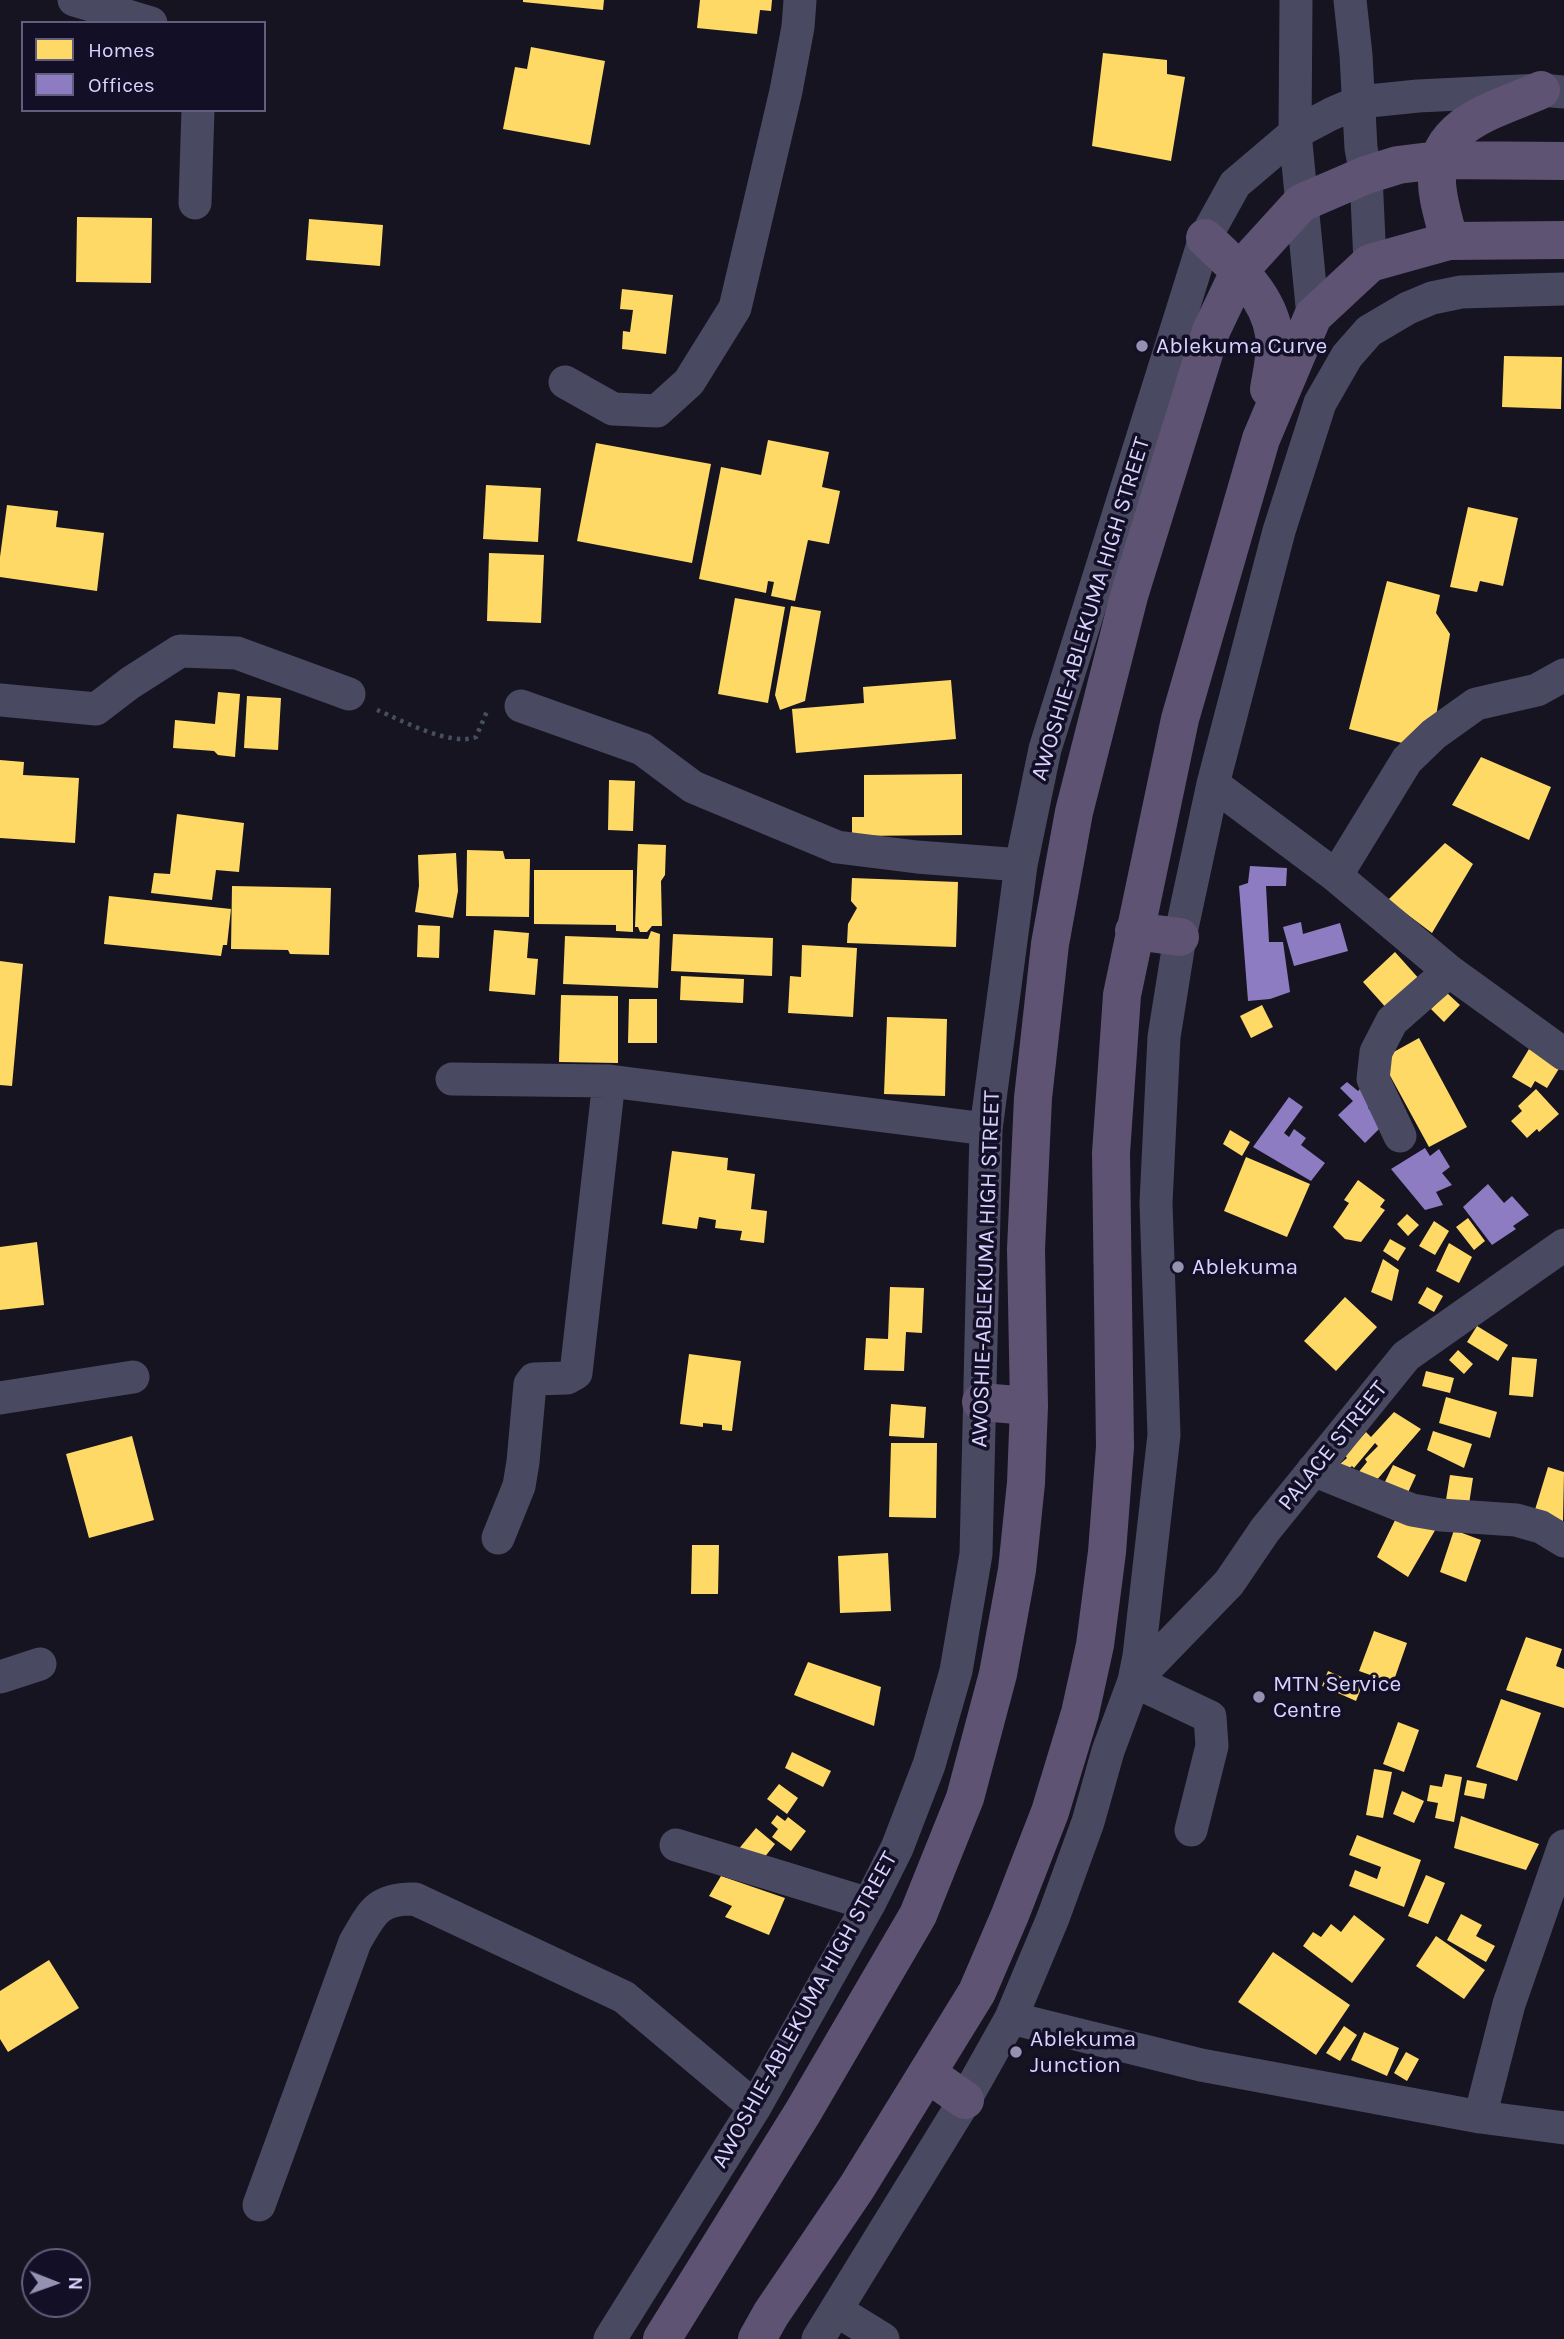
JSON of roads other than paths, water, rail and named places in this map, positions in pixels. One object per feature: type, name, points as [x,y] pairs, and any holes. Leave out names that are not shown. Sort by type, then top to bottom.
[{"type":"main road","points":[[1449,241],[1436,179],[1438,160],[1447,141],[1461,126],[1552,91]]},
{"type":"main road","points":[[1301,203],[1366,175],[1398,165],[1438,160],[1564,161]]},
{"type":"main road","name":"AWOSHIE-ABLEKUMA HIGH STREET","points":[[662,2339],[803,2112],[918,1914],[965,1798],[998,1674],[1017,1570],[1026,1483],[1029,1406],[1026,1249],[1033,1098],[1050,944],[1074,812],[1133,583],[1211,331],[1240,270],[1301,203]]},
{"type":"main road","points":[[1205,238],[1240,270],[1268,311],[1274,335],[1274,358],[1261,439]]},
{"type":"main road","points":[[757,2339],[928,2074],[977,1992],[1050,1812],[1080,1713],[1095,1644],[1107,1552],[1115,1447],[1111,1153],[1122,995],[1180,719],[1261,439],[1313,316],[1370,263],[1449,241],[1564,240]]},
{"type":"main road","points":[[1134,931],[1180,937]]},
{"type":"main road","points":[[981,1402],[1029,1406]]},
{"type":"main road","points":[[928,2074],[965,2100]]},
{"type":"street","points":[[75,0],[147,21]]},
{"type":"street","points":[[565,382],[613,409],[657,411],[689,382],[735,309],[786,91],[798,27],[800,0]]},
{"type":"street","points":[[1296,0],[1295,133],[1313,316]]},
{"type":"street","points":[[1350,0],[1361,148],[1366,175],[1370,263]]},
{"type":"street","name":"AWOSHIE-ABLEKUMA HIGH STREET","points":[[610,2339],[755,2107],[869,1904],[897,1848],[929,1765],[956,1671],[976,1554],[986,1129],[1021,865],[1045,749],[1205,238],[1235,184],[1295,133],[1331,114],[1359,103],[1418,96],[1552,91]]},
{"type":"street","points":[[195,203],[198,112]]},
{"type":"street","points":[[818,2339],[965,2100],[1011,2018],[1053,1918],[1134,1681],[1164,1435],[1156,1203],[1164,1037],[1180,937],[1213,784],[1279,531],[1320,403],[1347,356],[1369,331],[1408,308],[1432,298],[1461,292],[1564,289]]},
{"type":"street","points":[[0,700],[96,709],[180,651],[237,653],[349,694]]},
{"type":"street","points":[[1336,876],[1407,760],[1434,734],[1476,704],[1536,690],[1564,676]]},
{"type":"street","points":[[521,706],[642,749],[693,786],[837,847],[917,857],[1021,865]]},
{"type":"street","points":[[1213,784],[1336,876],[1448,971],[1564,1054]]},
{"type":"street","points":[[1400,1136],[1373,1079],[1376,1052],[1392,1021],[1448,971]]},
{"type":"street","points":[[452,1079],[609,1081],[986,1129]]},
{"type":"street","points":[[498,1538],[519,1486],[530,1384],[540,1377],[567,1378],[576,1373],[609,1081]]},
{"type":"street","name":"PALACE STREET","points":[[1134,1681],[1229,1583],[1265,1530],[1406,1356],[1564,1245]]},
{"type":"street","points":[[0,1398],[133,1377]]},
{"type":"street","points":[[1313,1470],[1412,1510],[1441,1515],[1516,1520],[1541,1527],[1564,1541]]},
{"type":"street","points":[[0,1677],[40,1664]]},
{"type":"street","points":[[1134,1681],[1210,1717],[1212,1746],[1191,1830]]},
{"type":"street","points":[[676,1845],[869,1904]]},
{"type":"street","points":[[1480,2117],[1509,2004],[1564,1846]]},
{"type":"street","points":[[260,2205],[355,1942],[373,1911],[394,1898],[415,1899],[624,1997],[755,2107]]},
{"type":"street","points":[[1011,2018],[1201,2065],[1480,2117],[1564,2128]]},
{"type":"street","points":[[836,2310],[883,2339]]},
{"type":"place","name":"Ablekuma Curve","points":[[1142,346]]},
{"type":"place","name":"Ablekuma","points":[[1178,1267]]},
{"type":"place","name":"MTN Service Centre","points":[[1259,1697]]},
{"type":"place","name":"Ablekuma Junction","points":[[1016,2052]]}]
